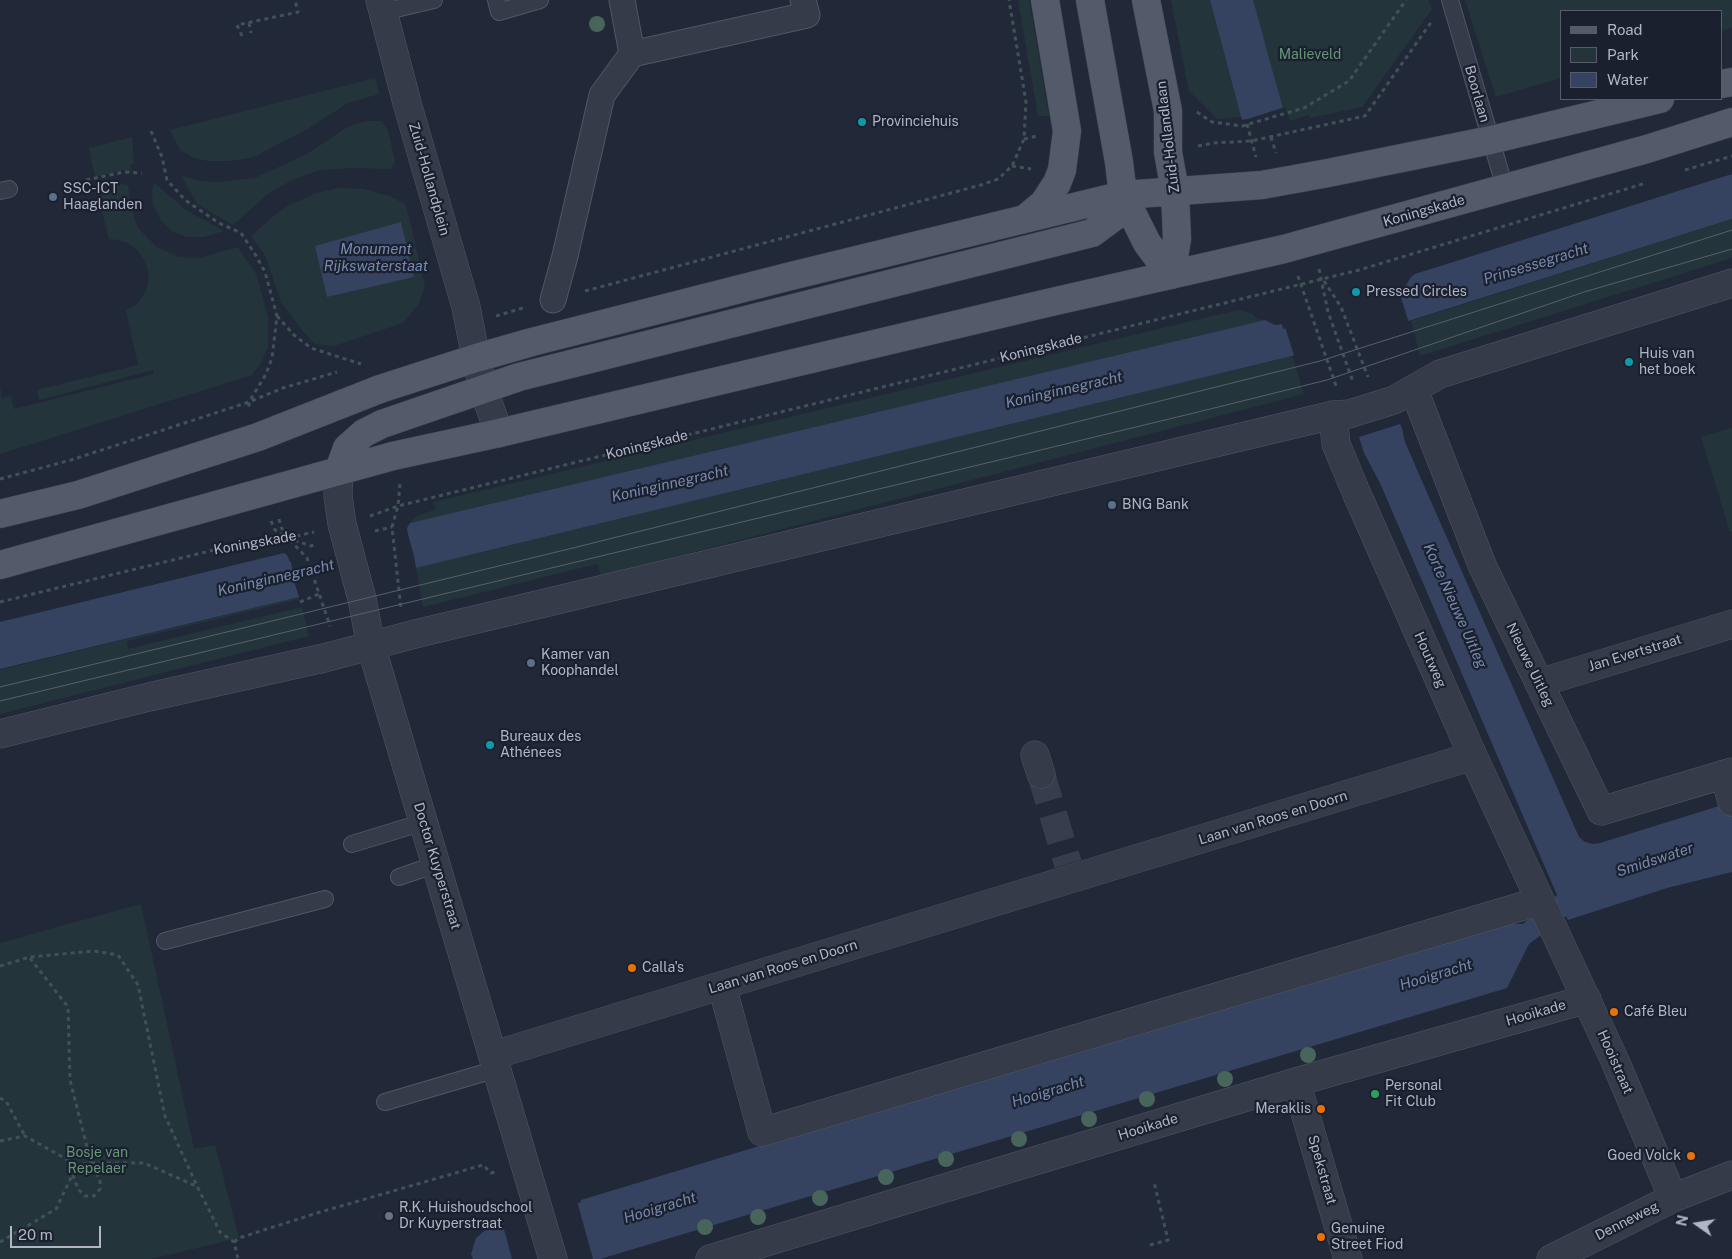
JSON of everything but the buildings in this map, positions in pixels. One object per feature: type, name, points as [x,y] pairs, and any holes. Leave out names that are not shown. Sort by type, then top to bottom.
[{"type":"main road","points":[[1026,218],[1044,203],[1057,183],[1062,170],[1066,131],[1046,0]]},
{"type":"main road","points":[[1090,0],[1120,162],[1123,195],[1146,243],[1171,275]]},
{"type":"main road","name":"Zuid-Hollandlaan","points":[[1146,0],[1168,112],[1168,152],[1175,191],[1177,239],[1171,275]]},
{"type":"main road","points":[[0,514],[78,495],[258,438],[380,388],[476,358],[638,315],[1123,195],[1262,185],[1491,140],[1656,100]]},
{"type":"main road","name":"Koningskade","points":[[0,565],[393,456],[499,433],[1284,249],[1647,149],[1732,122]]},
{"type":"main road","points":[[339,470],[347,448],[364,433],[382,424],[484,388],[528,375],[1092,233],[1115,216],[1123,195]]},
{"type":"street","points":[[622,0],[632,54]]},
{"type":"street","points":[[553,300],[602,95],[632,54],[807,15],[803,0]]},
{"type":"street","name":"Zuid-Hollandplein","points":[[382,6],[407,103],[470,325],[476,358]]},
{"type":"street","points":[[0,734],[1372,406],[1440,374],[1732,283]]},
{"type":"street","points":[[476,358],[499,433]]},
{"type":"street","name":"Nieuwe Uitleg","points":[[1372,406],[1482,565],[1601,811],[1728,773]]},
{"type":"street","name":"Houtweg","points":[[1372,406],[1336,444],[1472,756],[1552,929]]},
{"type":"street","name":"Doctor Kuyperstraat","points":[[339,470],[338,496],[371,646],[553,1259]]},
{"type":"street","name":"Jan Evertstraat","points":[[1539,683],[1732,624]]},
{"type":"street","name":"Laan van Roos en Doorn","points":[[495,1062],[1071,871],[1472,756]]},
{"type":"street","points":[[1728,773],[1732,801]]},
{"type":"street","points":[[722,986],[762,1132],[1541,902]]},
{"type":"street","name":"Hooistraat","points":[[1552,929],[1587,999],[1673,1198]]},
{"type":"street","name":"Hooikade","points":[[710,1259],[1296,1082],[1587,999]]},
{"type":"street","name":"Spekstraat","points":[[1296,1082],[1348,1259]]},
{"type":"street","name":"Denneweg","points":[[1551,1259],[1673,1198],[1732,1175]]},
{"type":"lane","points":[[382,6],[434,0]]},
{"type":"lane","points":[[496,0],[499,12],[540,0]]},
{"type":"lane","name":"Boorlaan","points":[[1450,0],[1505,188]]},
{"type":"lane","points":[[352,844],[424,822]]},
{"type":"lane","points":[[399,877],[437,864]]},
{"type":"lane","points":[[164,941],[325,899]]},
{"type":"lane","points":[[385,1102],[495,1062]]},
{"type":"path","points":[[242,36],[237,25],[298,12],[296,0]]},
{"type":"path","points":[[470,325],[553,300],[998,179],[1012,166],[1024,139],[1026,102],[1009,0]]},
{"type":"path","points":[[1242,126],[1304,108],[1349,81],[1406,0]]},
{"type":"path","points":[[1247,142],[1312,126],[1364,116],[1434,18]]},
{"type":"path","points":[[249,22],[251,33]]},
{"type":"path","points":[[151,131],[162,156],[167,180],[184,200],[219,223],[241,233],[256,254],[265,272],[278,316],[294,335],[311,348],[362,364],[353,367]]},
{"type":"path","points":[[1676,173],[1732,156]]},
{"type":"path","points":[[86,180],[124,172],[142,173]]},
{"type":"path","name":"Koningskade","points":[[0,602],[251,541],[288,538],[349,547],[378,514],[398,506],[1358,270],[1648,182]]},
{"type":"path","points":[[1322,279],[1341,307],[1372,406]]},
{"type":"path","points":[[1322,279],[1328,312],[1372,406]]},
{"type":"path","points":[[249,402],[266,374],[272,358],[278,316]]},
{"type":"path","points":[[0,479],[71,460],[249,402],[283,388],[344,370]]},
{"type":"path","points":[[396,560],[392,527],[398,506]]},
{"type":"path","points":[[288,538],[307,558],[328,622],[345,652]]},
{"type":"path","points":[[300,602],[319,594]]},
{"type":"path","points":[[0,966],[30,957],[94,950],[118,955],[138,985],[165,1116],[196,1186],[220,1232],[234,1242],[238,1259]]},
{"type":"path","points":[[30,957],[68,1007],[70,1080],[91,1163],[100,1180],[100,1189],[94,1196],[85,1196],[78,1189],[72,1173]]},
{"type":"path","points":[[0,1098],[6,1101],[25,1136],[77,1165],[144,1162],[196,1186]]},
{"type":"path","points":[[0,1141],[25,1136]]},
{"type":"path","points":[[0,1242],[56,1209],[77,1165]]},
{"type":"path","points":[[234,1242],[239,1238],[316,1213],[483,1165],[492,1173],[504,1170]]},
{"type":"path","points":[[1150,1245],[1168,1240],[1154,1182]]},
{"type":"green space","points":[[1018,0],[1029,0],[1049,116],[1038,116]]},
{"type":"green space","points":[[1171,0],[1210,0],[1241,117],[1217,119],[1189,91]]},
{"type":"green space","name":"Malieveld","points":[[1234,0],[1428,0],[1432,9],[1362,107],[1310,118],[1308,115],[1271,127]]},
{"type":"green space","points":[[1465,0],[1732,0],[1732,28],[1722,31],[1722,10],[1560,10],[1560,78],[1496,97]]},
{"type":"green space","points":[[375,78],[379,94],[348,103],[309,128],[254,157],[231,161],[208,161],[194,158],[180,150],[170,130]]},
{"type":"green space","points":[[365,121],[381,121],[388,130],[395,162],[391,169],[352,168],[320,170],[292,180],[269,193],[233,225],[197,204],[181,175],[198,181],[221,182],[255,178],[307,154],[346,128]]},
{"type":"green space","points":[[132,137],[134,164],[131,164],[131,172],[123,170],[95,177],[89,148]]},
{"type":"green space","points":[[116,183],[128,185],[131,208],[138,228],[157,247],[178,257],[200,258],[238,247],[257,276],[268,318],[268,347],[252,375],[0,454],[0,386],[2,398],[11,396],[14,409],[154,374],[153,370],[39,400],[37,390],[138,365],[126,310],[137,304],[146,291],[149,277],[146,263],[138,251],[129,244],[109,239],[96,188]]},
{"type":"green space","points":[[154,183],[186,210],[224,231],[204,237],[187,237],[173,232],[161,221],[153,205],[152,192]]},
{"type":"green space","points":[[339,188],[363,189],[390,196],[406,205],[425,286],[418,305],[403,323],[334,346],[315,344],[301,329],[281,302],[266,257],[251,236],[286,207],[316,193]]},
{"type":"green space","points":[[1732,219],[1732,258],[1420,356],[1411,321]]},
{"type":"green space","points":[[1238,310],[1252,314],[1257,319],[1265,320],[410,523],[415,517],[436,509],[434,502]]},
{"type":"green space","points":[[1292,356],[1304,394],[601,576],[597,564],[423,607],[416,568]]},
{"type":"green space","points":[[1732,428],[1732,531],[1730,532],[1701,437]]},
{"type":"green space","points":[[299,597],[299,599],[127,641],[128,649],[302,607],[309,636],[0,714],[0,670]]},
{"type":"green space","name":"Bosje van Repelaer","points":[[141,904],[194,1149],[215,1145],[239,1238],[151,1259],[0,1259],[0,943]]},
{"type":"water","points":[[1210,0],[1253,0],[1282,105],[1353,308],[1402,292],[1401,288],[1415,274],[1732,174],[1732,219],[1364,335],[1401,424],[1405,442],[1579,837],[1585,842],[1600,843],[1732,802],[1732,872],[1667,888],[1568,920],[1566,916],[1529,944],[1507,988],[600,1259],[473,1259],[471,1254],[476,1238],[490,1226],[581,1202],[581,1200],[1492,924],[1523,924],[1557,895],[1380,483],[1364,453],[1330,345],[1292,356],[416,568],[414,556],[412,555],[297,583],[295,584],[299,597],[0,669],[0,622],[284,553],[290,562],[293,562],[408,535],[407,528],[410,523],[1265,320],[1275,325],[1282,324],[1283,329],[1318,318],[1241,117]]},
{"type":"water","name":"Monument Rijkswaterstaat","points":[[401,222],[414,277],[327,297],[315,246]]},
{"type":"pier","points":[[1285,107],[1354,305],[1399,291],[1409,323],[1367,336],[1397,408],[1405,433],[1400,424],[1359,437],[1360,447],[1328,348],[1295,358],[1284,324],[1285,326],[1315,316],[1240,120]]},
{"type":"pier","points":[[408,534],[414,556],[295,584],[291,562]]},
{"type":"pier","points":[[577,1201],[593,1259],[512,1259],[502,1222]]},
{"type":"tunnel","points":[[1041,774],[1068,864]]},
{"type":"tram line","points":[[0,687],[577,547],[1320,361],[1732,230]]},
{"type":"tram line","points":[[0,701],[1327,380],[1584,292],[1732,249]]},
{"type":"place","name":"Provinciehuis","points":[[862,122]]},
{"type":"place","name":"SSC-ICT Haaglanden","points":[[53,197]]},
{"type":"place","name":"Pressed Circles","points":[[1356,292]]},
{"type":"place","name":"Huis van het boek","points":[[1629,362]]},
{"type":"place","name":"BNG Bank","points":[[1112,505]]},
{"type":"place","name":"Kamer van Koophandel","points":[[531,663]]},
{"type":"place","name":"Bureaux des Athénees","points":[[490,745]]},
{"type":"place","name":"Calla's","points":[[632,968]]},
{"type":"place","name":"Café Bleu","points":[[1614,1012]]},
{"type":"place","name":"Personal Fit Club","points":[[1375,1094]]},
{"type":"place","name":"Meraklis","points":[[1321,1109]]},
{"type":"place","name":"Goed Volck","points":[[1691,1156]]},
{"type":"place","name":"R.K. Huishoudschool Dr Kuyperstraat","points":[[389,1216]]},
{"type":"place","name":"Genuine Street Fiod","points":[[1321,1237]]},
{"type":"water label","name":"Prinsessegracht","points":[[1536,264]]},
{"type":"water label","name":"Koninginnegracht","points":[[1064,390]]},
{"type":"water label","name":"Koninginnegracht","points":[[670,484]]},
{"type":"water label","name":"Koninginnegracht","points":[[276,578]]},
{"type":"water label","name":"Korte Nieuwe Uitleg","points":[[1455,606]]},
{"type":"water label","name":"Smidswater","points":[[1655,860]]},
{"type":"water label","name":"Hooigracht","points":[[1436,975]]},
{"type":"water label","name":"Hooigracht","points":[[1048,1092]]},
{"type":"water label","name":"Hooigracht","points":[[660,1208]]}]
